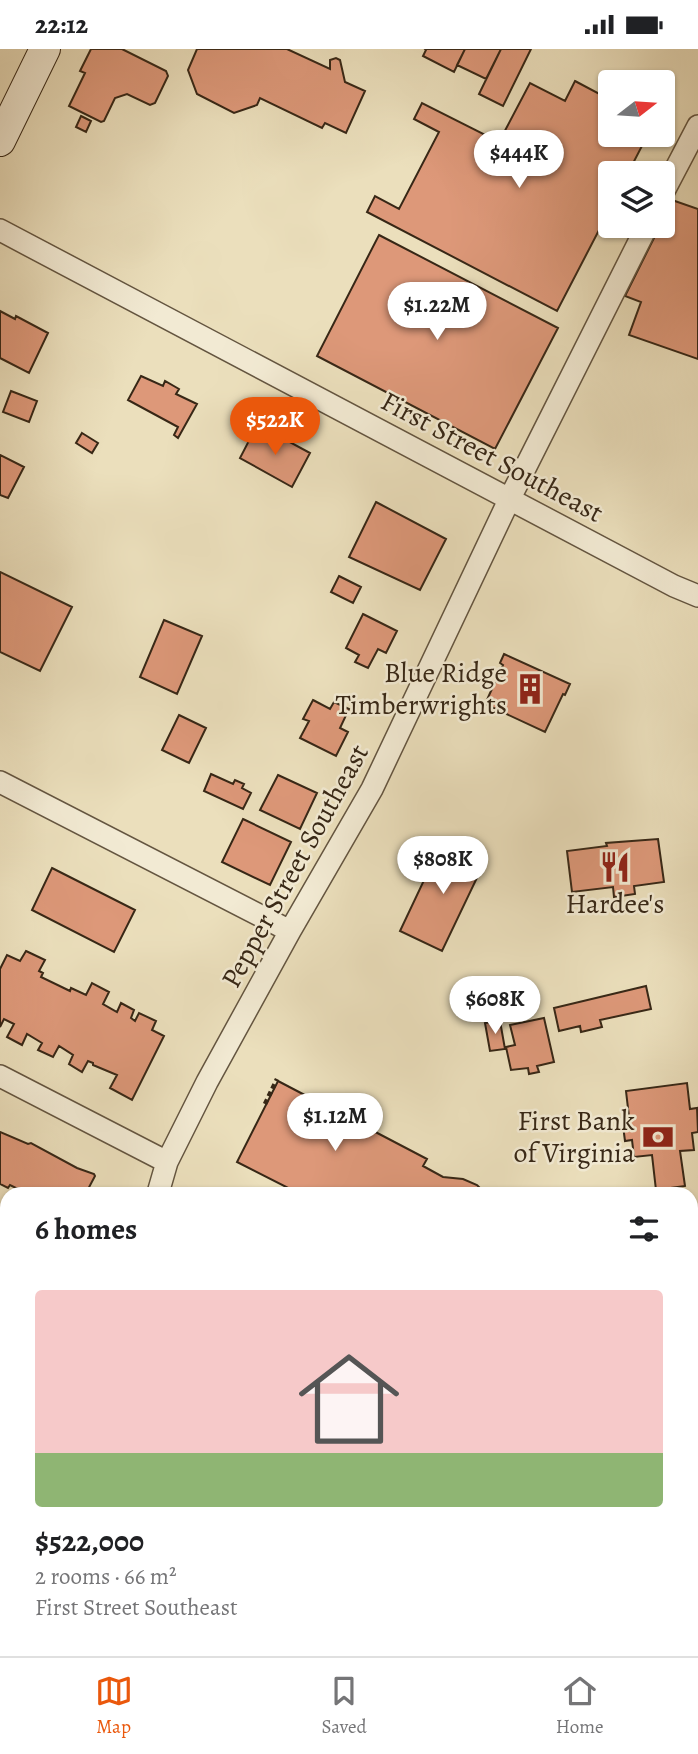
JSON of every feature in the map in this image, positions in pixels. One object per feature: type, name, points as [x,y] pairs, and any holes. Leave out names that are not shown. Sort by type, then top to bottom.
[{"type":"main road","points":[[0,141],[45,49]]},
{"type":"street","points":[[675,170],[698,126]]},
{"type":"street","name":"First Street Southeast","points":[[0,230],[674,586],[698,596]]},
{"type":"street","name":"Pepper Street Southeast","points":[[160,1187],[167,1162],[207,1082],[372,789],[510,498],[641,238]]},
{"type":"street","points":[[0,782],[290,931]]},
{"type":"street","points":[[0,1076],[167,1162]]},
{"type":"path","points":[[265,1104],[277,1079]]},
{"type":"building","points":[[91,49],[122,49],[166,71],[168,76],[155,103],[150,105],[127,94],[115,98],[101,122],[69,106],[85,73],[80,71]]},
{"type":"building","points":[[197,49],[287,49],[330,69],[330,60],[336,58],[340,60],[345,82],[365,91],[346,133],[325,123],[322,128],[260,98],[257,105],[234,113],[197,94],[188,70]]},
{"type":"building","points":[[425,49],[465,49],[454,72],[423,56]]},
{"type":"building","points":[[465,49],[501,49],[486,79],[457,65]]},
{"type":"building","points":[[501,49],[531,49],[503,106],[479,94]]},
{"type":"building","points":[[575,81],[598,93],[598,147],[641,147],[634,161],[598,161],[598,232],[557,311],[367,212],[375,196],[399,209],[439,132],[414,119],[422,103],[499,142],[530,83],[565,101]]},
{"type":"building","points":[[81,116],[91,121],[86,132],[76,127]]},
{"type":"building","points":[[675,201],[698,209],[698,359],[629,335],[641,302],[625,296],[654,238],[675,238]]},
{"type":"building","points":[[379,235],[558,328],[495,449],[317,356]]},
{"type":"building","points":[[0,311],[15,319],[16,316],[48,333],[29,373],[0,358]]},
{"type":"building","points":[[141,376],[163,386],[165,381],[179,389],[176,394],[197,404],[178,438],[174,435],[178,427],[128,400]]},
{"type":"building","points":[[11,391],[37,401],[29,422],[3,412]]},
{"type":"building","points":[[255,429],[275,439],[277,435],[310,453],[292,487],[240,458]]},
{"type":"building","points":[[82,433],[98,443],[92,453],[76,443]]},
{"type":"building","points":[[0,455],[24,467],[8,498],[0,495]]},
{"type":"building","points":[[376,502],[446,539],[420,590],[349,557]]},
{"type":"building","points":[[0,572],[72,607],[40,671],[0,652]]},
{"type":"building","points":[[339,576],[361,587],[353,603],[331,592]]},
{"type":"building","points":[[363,614],[397,631],[386,653],[378,649],[368,668],[355,662],[359,655],[346,648]]},
{"type":"building","points":[[164,620],[202,636],[177,694],[140,677]]},
{"type":"building","name":"Blue Ridge Timberwrights","points":[[504,654],[570,684],[545,732],[485,704],[503,665],[500,663]]},
{"type":"building","points":[[313,700],[330,709],[334,702],[349,709],[340,728],[348,732],[336,756],[300,738],[309,721],[303,719]]},
{"type":"building","points":[[179,715],[206,728],[189,763],[162,750]]},
{"type":"building","points":[[211,774],[233,784],[235,780],[244,784],[242,788],[251,793],[243,809],[204,791]]},
{"type":"building","points":[[278,775],[317,793],[300,829],[260,810]]},
{"type":"building","points":[[243,819],[291,842],[270,885],[222,862]]},
{"type":"building","name":"Hardee's","points":[[658,839],[664,882],[634,886],[635,894],[614,897],[613,887],[572,892],[567,851],[607,846],[606,843]]},
{"type":"building","points":[[443,840],[485,861],[442,951],[400,931]]},
{"type":"building","points":[[52,868],[135,910],[114,952],[32,910]]},
{"type":"building","points":[[26,951],[45,960],[39,971],[43,973],[41,977],[70,991],[71,988],[86,995],[92,983],[109,992],[103,1004],[117,1012],[121,1003],[134,1010],[131,1018],[135,1021],[139,1013],[156,1021],[152,1030],[164,1036],[132,1100],[110,1088],[117,1075],[88,1061],[82,1072],[69,1064],[73,1055],[59,1046],[53,1057],[38,1050],[42,1043],[27,1034],[22,1045],[7,1037],[14,1024],[4,1019],[0,1027],[0,969],[7,955],[20,961]]},
{"type":"building","points":[[646,986],[651,1009],[600,1020],[602,1027],[581,1032],[580,1026],[559,1031],[554,1008]]},
{"type":"building","points":[[544,1018],[554,1062],[537,1066],[539,1072],[529,1074],[528,1068],[511,1070],[506,1047],[515,1045],[510,1025]]},
{"type":"building","points":[[500,1021],[505,1049],[490,1051],[485,1023]]},
{"type":"building","points":[[278,1081],[427,1159],[423,1166],[443,1177],[463,1179],[479,1187],[286,1187],[237,1162]]},
{"type":"building","name":"First Bank of Virginia","points":[[687,1083],[690,1109],[697,1108],[698,1132],[692,1133],[694,1150],[680,1151],[685,1186],[656,1187],[652,1155],[634,1157],[632,1140],[625,1141],[622,1118],[629,1117],[626,1091]]},
{"type":"building","points":[[0,1132],[31,1143],[95,1176],[89,1187],[6,1187],[0,1184]]},
{"type":"place","name":"Blue Ridge Timberwrights","points":[[530,689]]},
{"type":"place","name":"Hardee's","points":[[615,867]]},
{"type":"place","name":"First Bank of Virginia","points":[[658,1137]]}]
